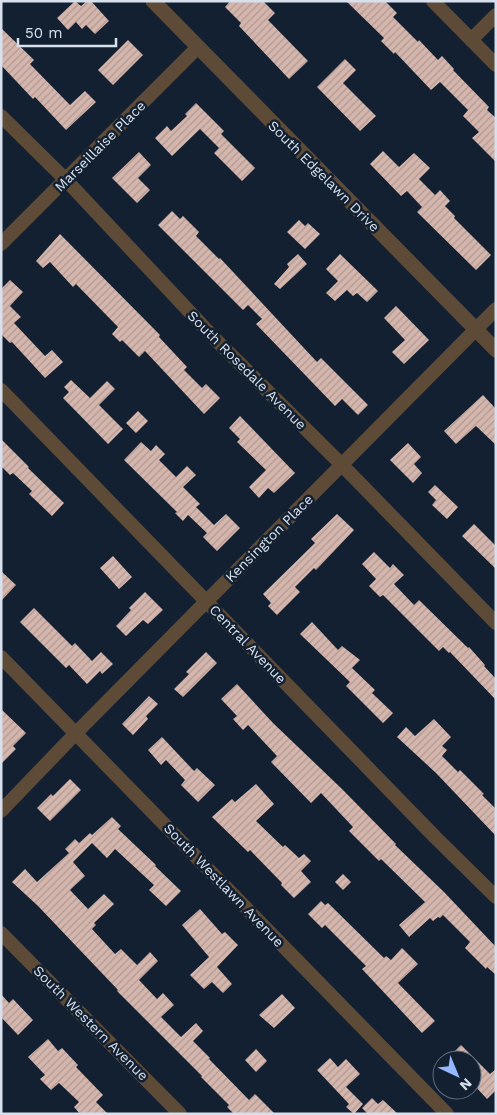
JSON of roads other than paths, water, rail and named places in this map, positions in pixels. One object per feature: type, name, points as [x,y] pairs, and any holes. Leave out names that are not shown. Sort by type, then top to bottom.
[{"type":"street","name":"South Edgelawn Drive","points":[[153,1],[496,350]]},
{"type":"street","points":[[432,1],[496,65]]},
{"type":"street","points":[[471,40],[496,15]]},
{"type":"street","name":"Marseillaise Place","points":[[1,244],[198,47]]},
{"type":"street","name":"South Rosedale Avenue","points":[[1,116],[66,180],[216,340],[341,464],[496,623]]},
{"type":"street","name":"Kensington Place","points":[[1,811],[341,464],[496,309]]},
{"type":"street","name":"Central Avenue","points":[[1,390],[496,897]]},
{"type":"street","name":"South Westlawn Avenue","points":[[1,657],[447,1114]]},
{"type":"street","name":"South Western Avenue","points":[[1,933],[180,1114]]}]
